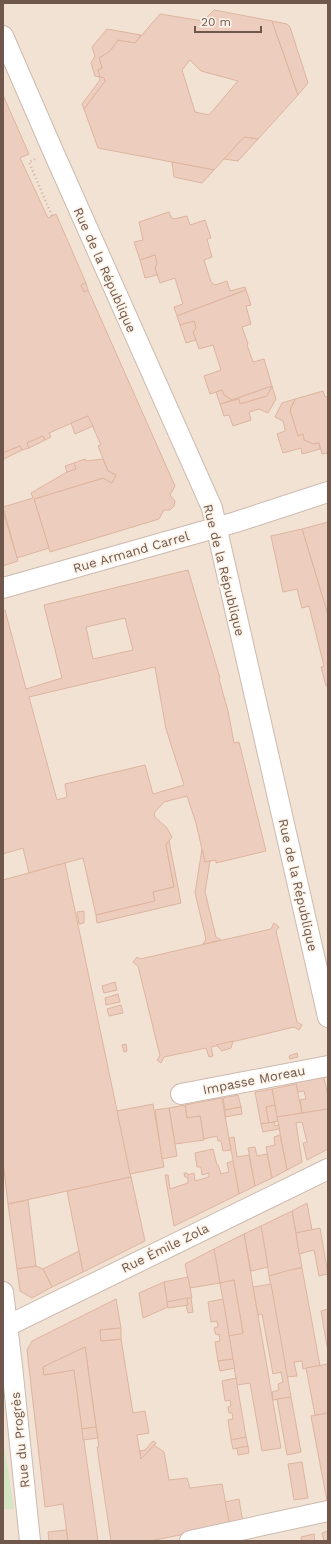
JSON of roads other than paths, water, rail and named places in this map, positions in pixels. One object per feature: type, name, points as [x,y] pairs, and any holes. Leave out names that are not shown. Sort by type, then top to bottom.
[{"type":"street","name":"Rue de la République","points":[[3,36],[53,152],[212,508],[215,527],[328,1017]]},
{"type":"street","name":"Rue Armand Carrel","points":[[3,588],[215,527],[328,492]]},
{"type":"street","name":"Impasse Moreau","points":[[181,1094],[328,1066]]},
{"type":"street","name":"Rue Émile Zola","points":[[5,1327],[328,1169]]},
{"type":"street","name":"Rue du Progrès","points":[[3,1292],[5,1327],[12,1366],[30,1541]]},
{"type":"street","points":[[190,1541],[328,1511]]}]
